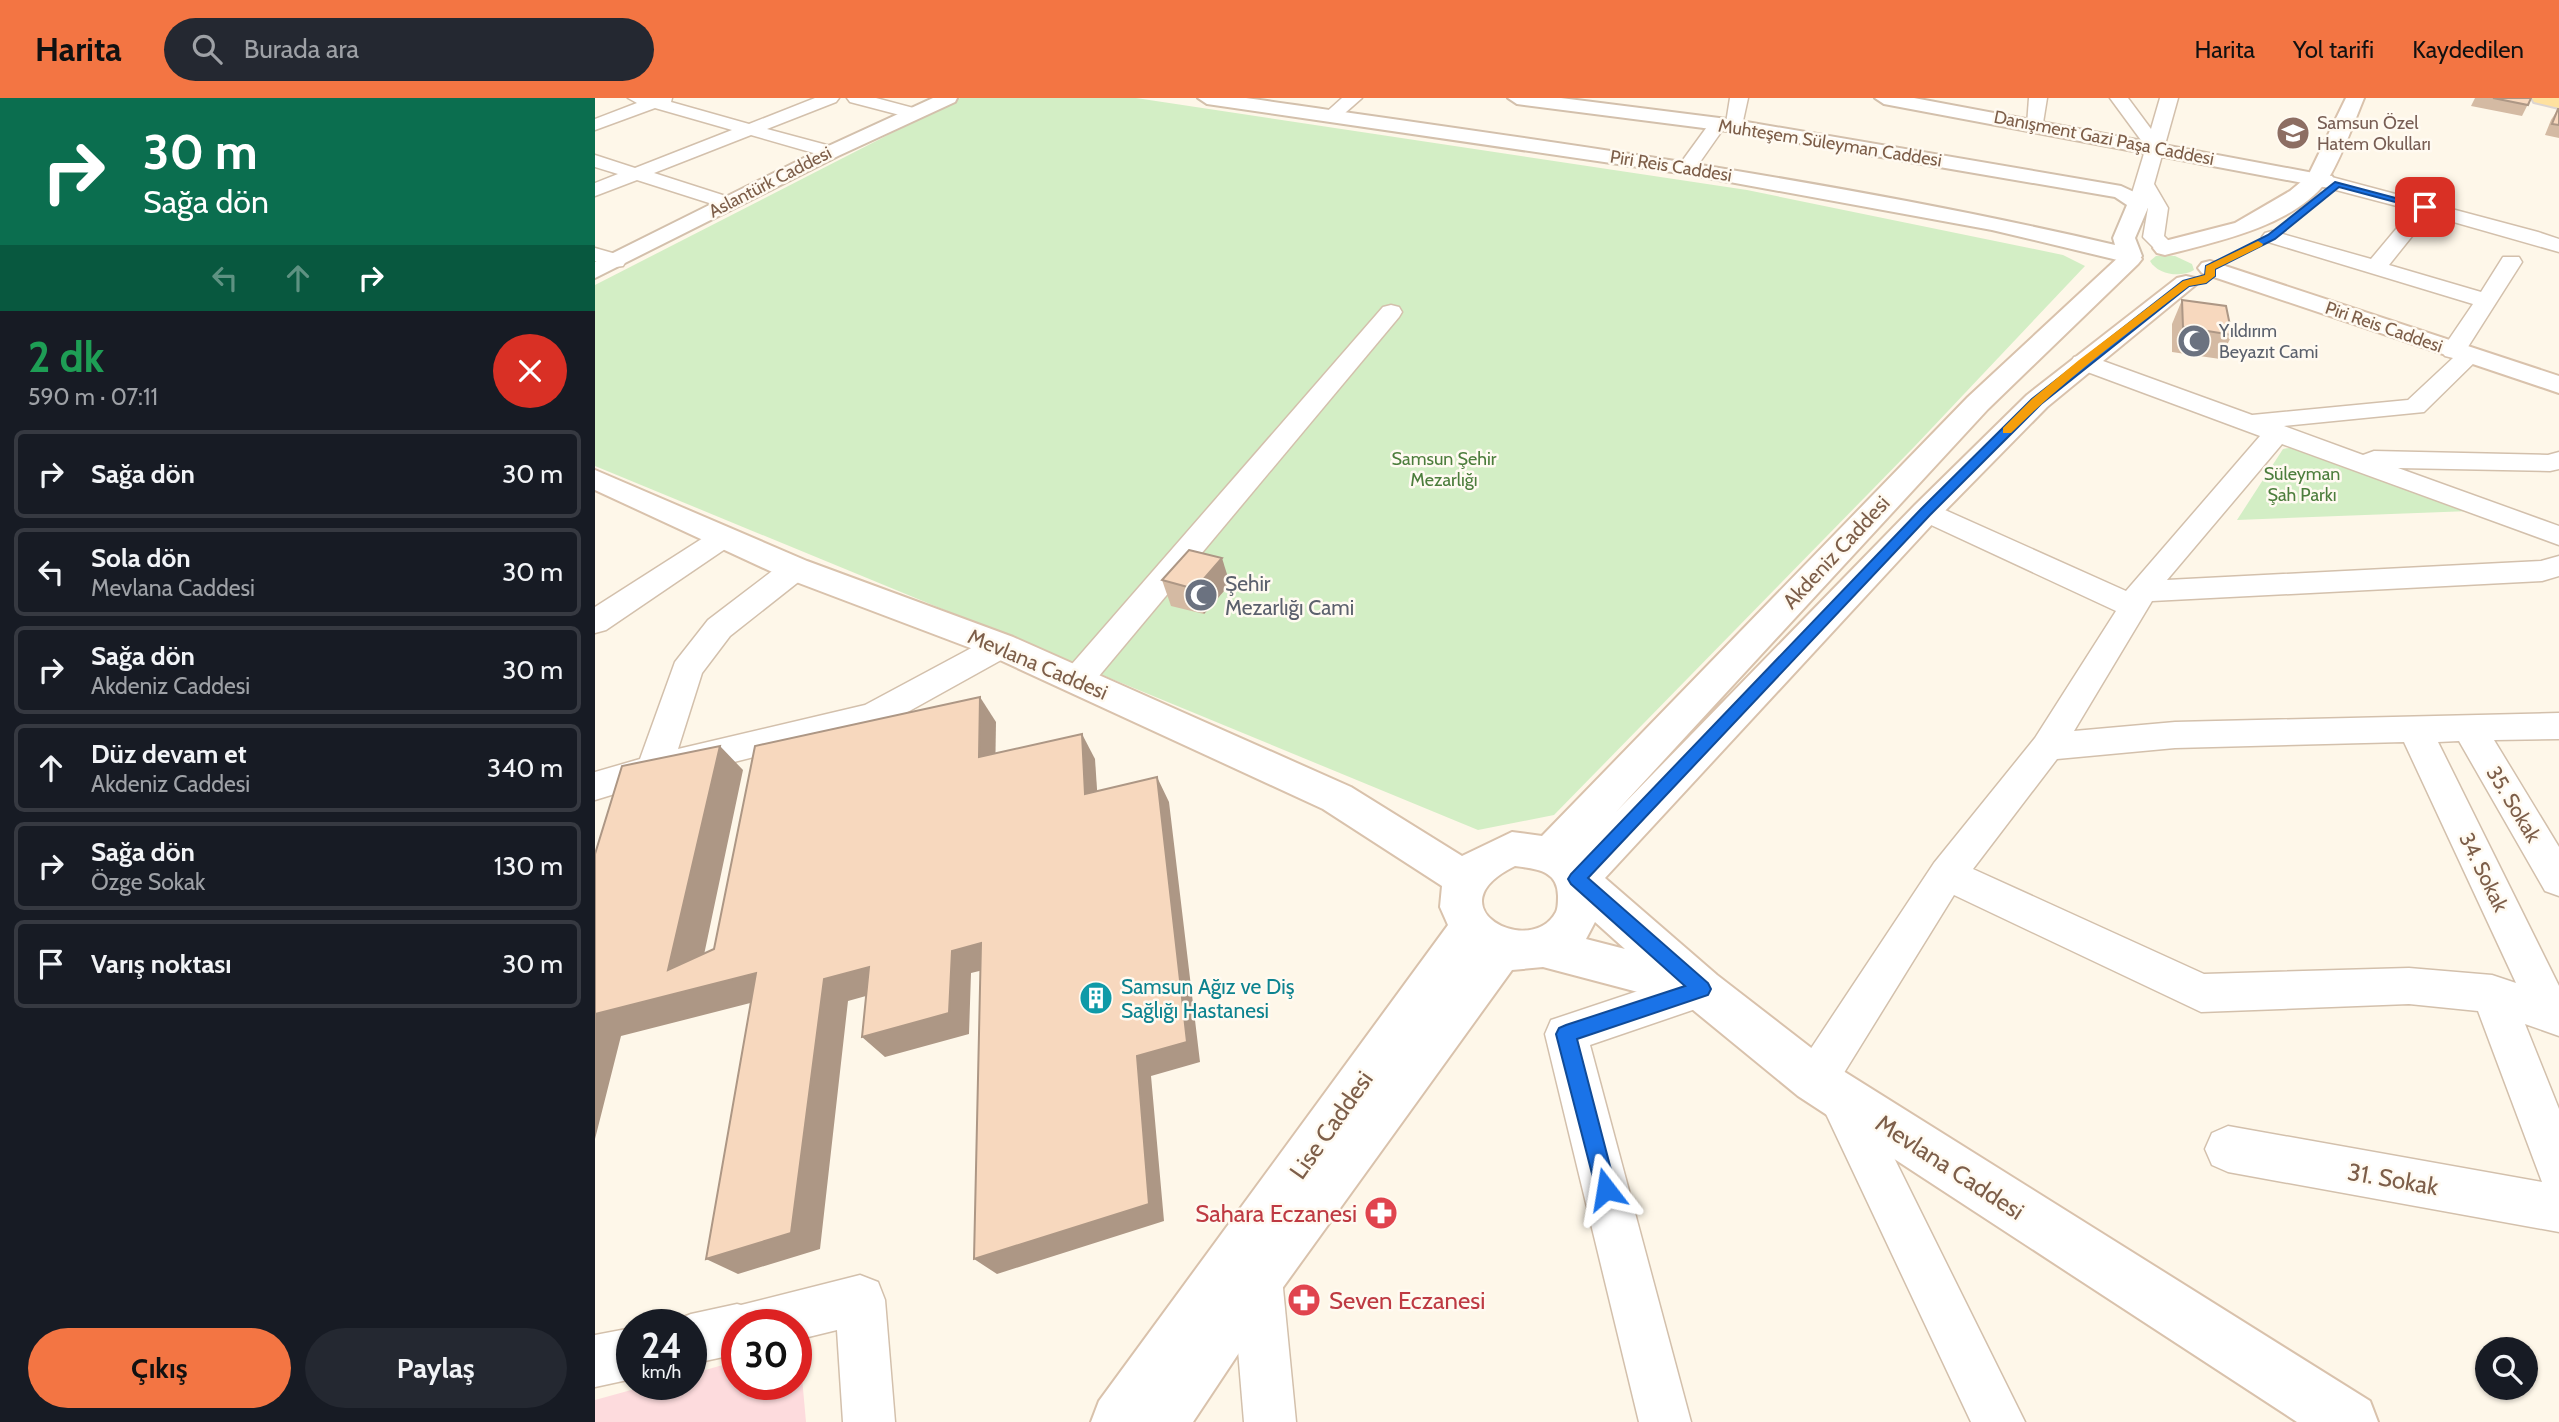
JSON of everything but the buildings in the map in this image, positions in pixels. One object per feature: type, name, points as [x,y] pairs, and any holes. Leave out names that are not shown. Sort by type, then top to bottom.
[{"type":"main road","name":"Aslantürk Caddesi","points":[[595,271],[605,258],[728,203],[948,98]]},
{"type":"main road","name":"Piri Reis Caddesi","points":[[1207,98],[1686,168],[1993,223],[2167,272],[2338,312],[2559,385]]},
{"type":"main road","name":"Muhteşem Süleyman Caddesi","points":[[1517,98],[1572,102],[1726,125],[2142,194]]},
{"type":"main road","name":"Danışment Gazi Paşa Caddesi","points":[[1884,98],[2326,181]]},
{"type":"main road","name":"Akdeniz Caddesi","points":[[1564,867],[1977,403],[2167,272],[2241,252],[2271,237],[2326,181],[2355,98]]},
{"type":"main road","points":[[2326,181],[2367,98]]},
{"type":"main road","points":[[2541,98],[2559,102]]},
{"type":"main road","name":"Akdeniz Caddesi","points":[[2167,272],[2143,249],[2165,248],[2243,228],[2326,181]]},
{"type":"main road","points":[[2142,194],[2124,238],[2167,272],[2200,258],[2165,248]]},
{"type":"main road","name":"Akdeniz Caddesi","points":[[1564,867],[2036,401],[2083,362],[2167,272]]},
{"type":"main road","name":"Mevlana Caddesi","points":[[598,483],[795,569],[1001,646],[1337,798],[1479,867]]},
{"type":"main road","points":[[1504,942],[1558,939],[1572,926],[1579,911],[1581,895],[1564,867],[1513,849],[1479,867],[1461,896],[1461,905],[1504,942],[1701,989]]},
{"type":"main road","name":"Mevlana Caddesi","points":[[1564,867],[1701,989],[1827,1088],[2349,1422]]},
{"type":"main road","name":"Lise Caddesi","points":[[1159,1422],[1257,1278],[1504,942]]},
{"type":"main road","name":"Lise Caddesi","points":[[1120,1422],[1504,942]]},
{"type":"street","points":[[637,98],[662,100],[831,152]]},
{"type":"street","points":[[595,190],[830,98]]},
{"type":"street","points":[[856,98],[915,114]]},
{"type":"street","points":[[1331,116],[1353,98]]},
{"type":"street","points":[[1686,168],[1726,125],[1739,98]]},
{"type":"street","points":[[2036,125],[2038,98]]},
{"type":"street","points":[[2119,98],[2156,148]]},
{"type":"street","points":[[2165,248],[2153,237],[2158,208],[2142,194],[2169,98]]},
{"type":"street","points":[[595,125],[662,100]]},
{"type":"street","points":[[595,161],[728,203]]},
{"type":"street","points":[[2326,181],[2559,246]]},
{"type":"street","points":[[2376,267],[2425,207]]},
{"type":"street","points":[[2271,237],[2489,300]]},
{"type":"street","points":[[1999,1422],[1827,1088],[1947,874],[2047,747],[2137,599],[2262,428],[2415,408],[2461,353],[2511,262]]},
{"type":"street","points":[[1077,680],[1391,312]]},
{"type":"street","points":[[2083,362],[2559,536]]},
{"type":"street","points":[[2347,459],[2550,463],[2559,460]]},
{"type":"street","points":[[1926,512],[2137,599],[2553,576]]},
{"type":"street","points":[[595,622],[724,537]]},
{"type":"street","points":[[654,768],[687,670],[719,628],[795,569]]},
{"type":"street","points":[[595,786],[654,768],[874,715],[1001,646]]},
{"type":"street","points":[[2047,747],[2175,735],[2559,726]]},
{"type":"street","name":"35. Sokak","points":[[2469,728],[2559,880]]},
{"type":"street","name":"34. Sokak","points":[[2415,729],[2556,1016]]},
{"type":"street","points":[[1947,874],[2200,993],[2409,986],[2492,994],[2556,1016]]},
{"type":"street","points":[[1665,1422],[1566,1034],[1701,989]]},
{"type":"street","points":[[2492,994],[2559,1166]]},
{"type":"street","name":"31. Sokak","points":[[2228,1149],[2559,1208]]},
{"type":"street","points":[[1257,1278],[1270,1422]]},
{"type":"street","points":[[812,1311],[860,1300],[869,1422]]},
{"type":"street","points":[[595,1361],[616,1356]]},
{"type":"shaded area","points":[[721,1366],[721,1400],[804,1400],[806,1422],[595,1422],[595,1400],[616,1394],[616,1400],[707,1400],[707,1369]]},
{"type":"green space","name":"Samsun Şehir Mezarlığı","points":[[960,98],[1136,98],[1747,190],[2063,255],[2085,266],[1914,447],[1554,815],[1478,830],[595,466],[595,285]]},
{"type":"green space","points":[[2156,256],[2175,256],[2192,264],[2194,270],[2183,274],[2164,272],[2150,261]]},
{"type":"green space","name":"Süleyman Şah Parkı","points":[[2299,446],[2470,511],[2237,520],[2283,449]]},
{"type":"slow traffic","points":[[2007,431],[2036,401],[2083,362],[2186,283],[2203,281],[2210,276],[2210,268],[2258,244]]},
{"type":"place","name":"Samsun Özel Hatem Okulları","points":[[2293,133]]},
{"type":"place","name":"Yıldırım Beyazıt Cami","points":[[2194,341]]},
{"type":"place","name":"Şehir Mezarlığı Cami","points":[[1201,595]]},
{"type":"place","name":"Samsun Ağız ve Diş Sağlığı Hastanesi","points":[[1096,998]]},
{"type":"place","name":"Sahara Eczanesi","points":[[1381,1213]]},
{"type":"place","name":"Seven Eczanesi","points":[[1304,1300]]},
{"type":"route","points":[[1606,1189],[1566,1034],[1701,989],[1577,879],[1926,512],[2036,401],[2083,362],[2186,283],[2203,281],[2210,276],[2210,268],[2271,237],[2338,184],[2425,207]]}]
